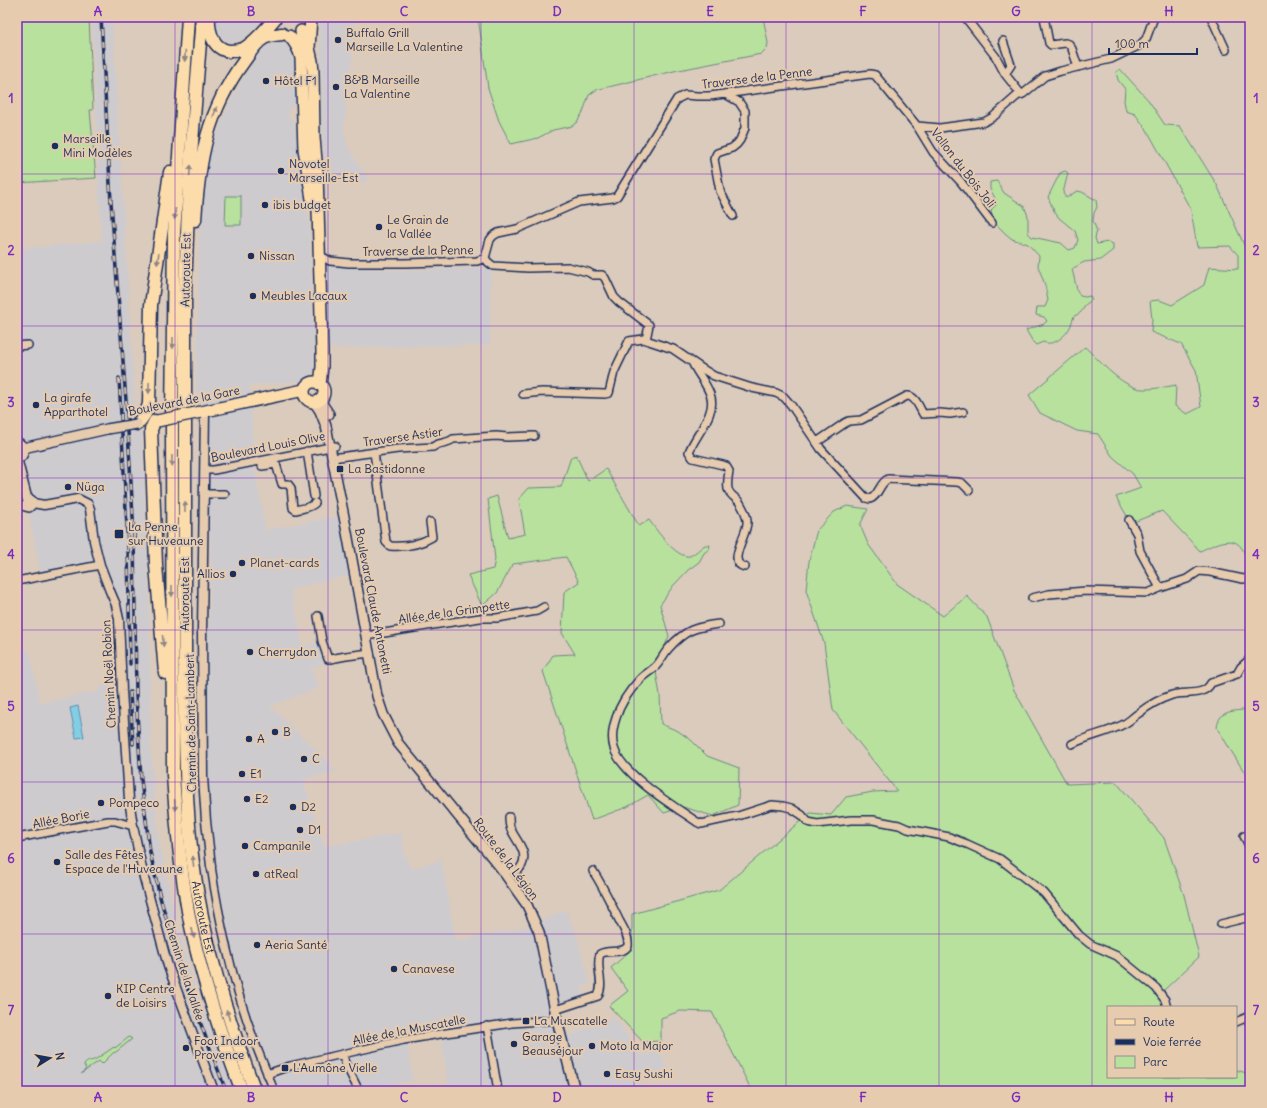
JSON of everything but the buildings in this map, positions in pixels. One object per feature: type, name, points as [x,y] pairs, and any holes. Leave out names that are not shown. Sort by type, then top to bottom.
[{"type":"highway","name":"Autoroute Est","points":[[188,17],[174,233],[172,418],[173,775],[181,865],[190,919],[209,996],[242,1091]]},
{"type":"highway","name":"Autoroute Est","points":[[202,17],[186,231],[184,291],[186,777],[190,840],[200,910],[208,946],[231,1023],[255,1091]]},
{"type":"highway","points":[[209,17],[209,25],[214,41],[219,47],[232,51],[244,48],[266,29],[276,17]]},
{"type":"highway","points":[[184,389],[195,214],[199,176],[207,136],[216,108],[236,72],[256,44],[263,39],[286,35]]},
{"type":"highway","points":[[152,448],[138,424],[144,417],[149,404],[151,305],[183,82]]},
{"type":"highway","points":[[156,421],[151,429],[156,565],[173,775]]},
{"type":"main road","points":[[276,17],[276,26],[278,30],[296,43],[299,48],[301,58],[304,149],[313,203]]},
{"type":"main road","points":[[303,17],[304,23],[301,31],[303,44],[309,62],[307,140],[312,171],[317,252],[320,267],[322,367],[312,386],[304,394],[307,400],[318,400],[323,396],[323,390],[312,386]]},
{"type":"main road","points":[[311,17],[309,48],[312,61],[309,83],[317,252],[318,366],[312,386]]},
{"type":"main road","points":[[286,35],[293,36],[301,31]]},
{"type":"main road","name":"Boulevard de la Gare","points":[[20,445],[156,421],[312,386]]},
{"type":"main road","name":"Boulevard Claude Antonetti","points":[[318,400],[323,405],[330,418],[345,520],[376,687]]},
{"type":"main road","points":[[17,510],[28,503],[17,460],[22,456],[24,451],[20,445]]},
{"type":"main road","name":"Route de la Légion","points":[[376,687],[379,704],[398,743],[500,867],[526,905],[539,932],[557,1020],[575,1091]]},
{"type":"street","points":[[1044,17],[1049,43],[1051,45],[1065,43],[1069,44],[1078,67]]},
{"type":"street","points":[[918,126],[940,128],[984,122],[993,117],[1017,96],[1045,76],[1111,59],[1140,44],[1146,39],[1154,17]]},
{"type":"street","points":[[1211,17],[1226,50]]},
{"type":"street","points":[[963,18],[1000,70],[1021,94]]},
{"type":"street","points":[[1002,41],[1011,65],[1005,74]]},
{"type":"street","name":"Traverse de la Penne","points":[[317,252],[330,261],[349,263],[477,261],[485,258],[490,240],[498,233],[517,229],[578,202],[613,198],[617,196],[677,99],[685,95],[697,96],[725,94],[861,75],[875,75],[918,126]]},
{"type":"street","points":[[725,94],[739,102],[745,111],[744,128],[740,140],[732,148],[717,153],[714,159],[720,191],[733,216]]},
{"type":"street","name":"Vallon du Bois Joli","points":[[918,126],[933,152],[961,182],[992,224]]},
{"type":"street","points":[[485,258],[493,266],[528,268],[568,267],[602,275],[614,297],[649,325],[646,340]]},
{"type":"street","points":[[320,267],[330,261]]},
{"type":"street","points":[[523,394],[538,392],[609,393],[614,372],[629,341],[643,339],[673,349],[714,376],[752,388],[776,393],[784,397],[831,460],[866,498],[873,498],[884,481],[888,479],[957,482],[962,483],[969,490]]},
{"type":"street","points":[[17,346],[28,345]]},
{"type":"street","points":[[692,362],[710,393],[712,402],[709,414],[690,452],[692,458],[723,465],[727,468],[728,488],[740,503],[747,521],[747,527],[736,556],[739,564],[745,567]]},
{"type":"street","points":[[817,442],[845,423],[849,421],[861,420],[907,396],[913,397],[923,414],[940,412],[950,414],[963,412]]},
{"type":"street","name":"Chemin de Saint-Lambert","points":[[203,411],[205,470],[202,631],[203,777],[211,866]]},
{"type":"street","name":"Traverse Astier","points":[[335,458],[374,452],[433,447],[435,445],[450,442],[453,439],[496,436],[534,436]]},
{"type":"street","name":"Boulevard Louis Olive","points":[[205,470],[214,470],[257,462],[333,446]]},
{"type":"street","points":[[257,462],[260,466],[276,464],[282,484],[288,484],[291,488],[293,508],[296,510],[314,505],[315,499],[307,451]]},
{"type":"street","points":[[374,452],[386,542],[390,546],[400,546],[423,542],[432,537],[430,522]]},
{"type":"street","points":[[204,494],[225,494]]},
{"type":"street","name":"Chemin Noël Robion","points":[[28,503],[44,505],[78,499],[88,504],[94,541],[100,565],[116,605],[119,619],[129,799],[144,878]]},
{"type":"street","points":[[1130,520],[1137,534],[1140,551],[1160,588]]},
{"type":"street","points":[[17,581],[100,565]]},
{"type":"street","points":[[1032,598],[1049,594],[1086,591],[1148,593],[1187,579],[1199,571],[1242,579],[1250,578]]},
{"type":"street","name":"Allée de la Grimpette","points":[[366,636],[439,624],[497,618],[537,611],[544,607]]},
{"type":"street","points":[[318,616],[322,641],[328,659],[370,653]]},
{"type":"street","points":[[719,624],[692,629],[680,637],[668,649],[657,665],[640,679],[618,711],[613,736],[614,748],[618,757],[625,766],[652,791],[702,824],[738,816],[772,805],[791,808],[802,815],[808,822],[817,824],[851,820],[873,820],[949,837],[967,844],[1000,859],[1044,893],[1080,935],[1090,944],[1117,956],[1156,988],[1165,1000],[1167,1006]]},
{"type":"street","points":[[1072,744],[1081,739],[1106,732],[1125,724],[1138,713],[1162,699],[1172,695],[1203,691],[1209,688],[1212,683],[1237,674],[1241,667],[1250,659]]},
{"type":"street","points":[[500,867],[517,871],[524,860],[524,854],[510,828],[509,817]]},
{"type":"street","name":"Allée Borie","points":[[17,838],[108,821],[115,821],[133,826]]},
{"type":"street","points":[[1244,836],[1250,847]]},
{"type":"street","points":[[211,866],[216,900],[234,976],[249,1026],[274,1091]]},
{"type":"street","points":[[555,1010],[598,996],[600,990],[598,960],[600,954],[602,952],[625,950],[628,946],[628,939],[625,931],[605,890],[593,871]]},
{"type":"street","name":"Chemin de la Vallée","points":[[144,878],[168,966],[214,1091]]},
{"type":"street","points":[[1221,924],[1250,917]]},
{"type":"street","points":[[1237,1022],[1250,1016]]},
{"type":"street","name":"Allée de la Muscatelle","points":[[267,1074],[290,1066],[418,1038],[522,1021],[557,1020]]},
{"type":"street","points":[[487,1026],[498,1091]]},
{"type":"street","points":[[343,1054],[345,1063],[359,1091]]},
{"type":"shaded area","points":[[92,17],[112,17],[136,418],[117,423],[118,431],[136,427],[142,432],[149,588],[151,752],[159,839],[172,903],[191,971],[215,1040],[235,1091],[17,1091],[17,641],[30,653],[40,703],[100,691],[99,687],[126,682],[125,625],[122,598],[118,598],[102,562],[41,574],[29,513],[17,472],[17,249],[102,241]]},
{"type":"shaded area","points":[[215,17],[264,17],[242,40],[230,43],[222,39],[219,35],[216,28]]},
{"type":"shaded area","points":[[319,17],[354,17],[353,50],[344,130],[347,145],[369,181],[363,183],[326,183],[322,130]]},
{"type":"shaded area","points":[[274,42],[288,45],[292,48],[295,55],[296,104],[289,108],[288,117],[294,119],[309,219],[315,370],[306,380],[302,381],[250,385],[254,467],[266,530],[339,516],[350,575],[291,589],[303,646],[321,642],[326,662],[311,668],[319,688],[270,706],[325,759],[335,771],[303,780],[325,846],[401,833],[405,857],[411,869],[441,860],[456,941],[531,926],[565,910],[577,936],[590,984],[581,987],[583,993],[582,1000],[560,1006],[563,1023],[568,1036],[612,1017],[619,1023],[639,1053],[646,1055],[658,1049],[667,1068],[624,1091],[449,1091],[441,1037],[407,1044],[413,1080],[364,1091],[279,1091],[252,1020],[232,949],[220,894],[209,809],[207,777],[207,715],[211,569],[208,481],[203,423],[196,391],[199,238],[206,172],[213,141],[231,100],[260,49]]},
{"type":"shaded area","points":[[331,266],[410,270],[491,267],[490,345],[325,348],[325,268]]},
{"type":"green space","points":[[17,17],[89,17],[93,110],[90,110],[96,178],[17,183]]},
{"type":"green space","points":[[478,17],[763,17],[768,43],[767,48],[761,54],[674,71],[596,90],[589,95],[583,112],[577,122],[572,126],[553,130],[538,138],[511,144],[499,121],[488,88]]},
{"type":"green space","points":[[1120,69],[1149,101],[1165,125],[1180,126],[1217,185],[1249,256],[1250,571],[1244,552],[1237,543],[1232,541],[1221,542],[1200,551],[1162,511],[1131,523],[1116,497],[1141,488],[1133,474],[1112,456],[1098,434],[1077,431],[1040,413],[1029,395],[1085,347],[1109,370],[1129,385],[1144,389],[1176,385],[1175,406],[1187,414],[1201,407],[1196,370],[1181,344],[1151,332],[1152,320],[1150,301],[1159,300],[1172,305],[1204,285],[1209,267],[1238,269],[1238,255],[1230,246],[1197,247],[1191,210],[1147,130],[1135,114],[1126,111],[1124,101],[1125,89],[1118,80],[1116,72]]},
{"type":"green space","points":[[1065,171],[1068,173],[1063,193],[1066,198],[1077,191],[1082,192],[1096,200],[1097,207],[1094,213],[1093,221],[1097,231],[1095,238],[1097,244],[1108,242],[1113,244],[1113,250],[1100,260],[1084,262],[1072,269],[1080,296],[1090,296],[1092,299],[1085,305],[1081,312],[1074,316],[1069,329],[1060,339],[1051,343],[1043,342],[1036,345],[1026,330],[1044,324],[1047,321],[1044,317],[1036,315],[1037,307],[1045,307],[1048,300],[1045,285],[1038,266],[1039,256],[1028,244],[1012,239],[993,221],[991,210],[996,205],[994,196],[990,189],[990,182],[997,181],[1004,193],[1024,206],[1028,216],[1028,233],[1032,237],[1061,243],[1069,250],[1075,248],[1078,240],[1075,231],[1059,218],[1048,197],[1060,173]]},
{"type":"green space","points":[[226,196],[241,196],[241,225],[225,225]]},
{"type":"green space","points":[[576,455],[588,481],[606,469],[639,526],[649,520],[661,536],[679,553],[685,556],[690,556],[705,545],[710,545],[709,549],[704,553],[699,562],[688,570],[673,586],[660,605],[669,636],[659,660],[656,672],[660,695],[661,724],[678,731],[691,740],[707,756],[739,768],[738,805],[713,816],[683,807],[664,813],[648,795],[627,807],[592,820],[543,671],[553,655],[575,654],[562,633],[564,592],[579,582],[566,557],[513,564],[497,593],[482,606],[468,575],[493,569],[495,559],[488,499],[497,496],[508,538],[525,534],[519,499],[529,488],[561,487],[571,457]]},
{"type":"green space","points":[[847,506],[868,509],[860,525],[868,544],[897,584],[943,616],[967,596],[987,617],[1014,690],[1067,784],[1116,782],[1164,838],[1184,895],[1199,957],[1164,990],[1166,1006],[1107,1006],[1107,1078],[1237,1078],[1237,1070],[1250,1074],[1250,1091],[752,1091],[712,1012],[680,1011],[661,1018],[661,1041],[643,1042],[609,1006],[628,991],[611,968],[632,949],[632,914],[719,890],[810,813],[831,815],[846,797],[873,792],[897,791],[833,710],[824,643],[806,590],[809,561],[817,530],[834,512]]},
{"type":"green space","points":[[1250,709],[1250,779],[1217,728],[1218,722],[1224,714],[1233,711]]},
{"type":"green space","points":[[129,1037],[132,1039],[113,1053],[102,1064],[99,1061],[81,1074],[86,1069],[84,1065],[87,1062],[96,1059],[114,1047],[115,1048]]},
{"type":"water","points":[[78,706],[84,737],[76,738],[70,708]]},
{"type":"waterway","points":[[1246,17],[1250,27]]},
{"type":"tunnel","points":[[304,17],[305,40]]},
{"type":"railway","points":[[101,17],[111,202],[127,414],[134,534],[136,696],[141,780],[150,852],[160,897],[185,982],[226,1091]]},
{"type":"railway","points":[[119,378],[128,547],[130,664]]},
{"type":"railway","points":[[130,692],[133,744]]},
{"type":"place","name":"Buffalo Grill Marseille La Valentine","points":[[338,40]]},
{"type":"place","name":"Hôtel F1","points":[[266,81]]},
{"type":"place","name":"B&B Marseille La Valentine","points":[[336,87]]},
{"type":"place","name":"Marseille Mini Modèles","points":[[55,146]]},
{"type":"place","name":"Novotel Marseille-Est","points":[[281,171]]},
{"type":"place","name":"ibis budget","points":[[265,205]]},
{"type":"place","name":"Le Grain de la Vallée","points":[[379,227]]},
{"type":"place","name":"Nissan","points":[[251,256]]},
{"type":"place","name":"Meubles Lacaux","points":[[253,296]]},
{"type":"place","name":"La girafe Apparthotel","points":[[36,405]]},
{"type":"place","name":"La Bastidonne","points":[[340,469]]},
{"type":"place","name":"Nüga","points":[[68,487]]},
{"type":"place","name":"La Penne sur Huveaune","points":[[119,534]]},
{"type":"place","name":"Planet-cards","points":[[242,563]]},
{"type":"place","name":"Allios","points":[[233,574]]},
{"type":"place","name":"Cherrydon","points":[[250,652]]},
{"type":"place","name":"B","points":[[275,732]]},
{"type":"place","name":"A","points":[[249,739]]},
{"type":"place","name":"C","points":[[304,759]]},
{"type":"place","name":"E1","points":[[242,774]]},
{"type":"place","name":"E2","points":[[247,799]]},
{"type":"place","name":"Pompeco","points":[[101,803]]},
{"type":"place","name":"D2","points":[[293,807]]},
{"type":"place","name":"D1","points":[[300,830]]},
{"type":"place","name":"Campanile","points":[[245,846]]},
{"type":"place","name":"Salle des Fêtes Espace de l'Huveaune","points":[[57,862]]},
{"type":"place","name":"atReal","points":[[256,874]]},
{"type":"place","name":"Aeria Santé","points":[[257,945]]},
{"type":"place","name":"Canavese","points":[[394,969]]},
{"type":"place","name":"KIP Centre de Loisirs","points":[[108,996]]},
{"type":"place","name":"La Muscatelle","points":[[526,1021]]},
{"type":"place","name":"Garage Beauséjour","points":[[514,1044]]},
{"type":"place","name":"Moto la Major","points":[[592,1046]]},
{"type":"place","name":"Foot Indoor Provence","points":[[186,1048]]},
{"type":"place","name":"L'Aumône Vielle","points":[[285,1068]]},
{"type":"place","name":"Easy Sushi","points":[[607,1074]]}]
